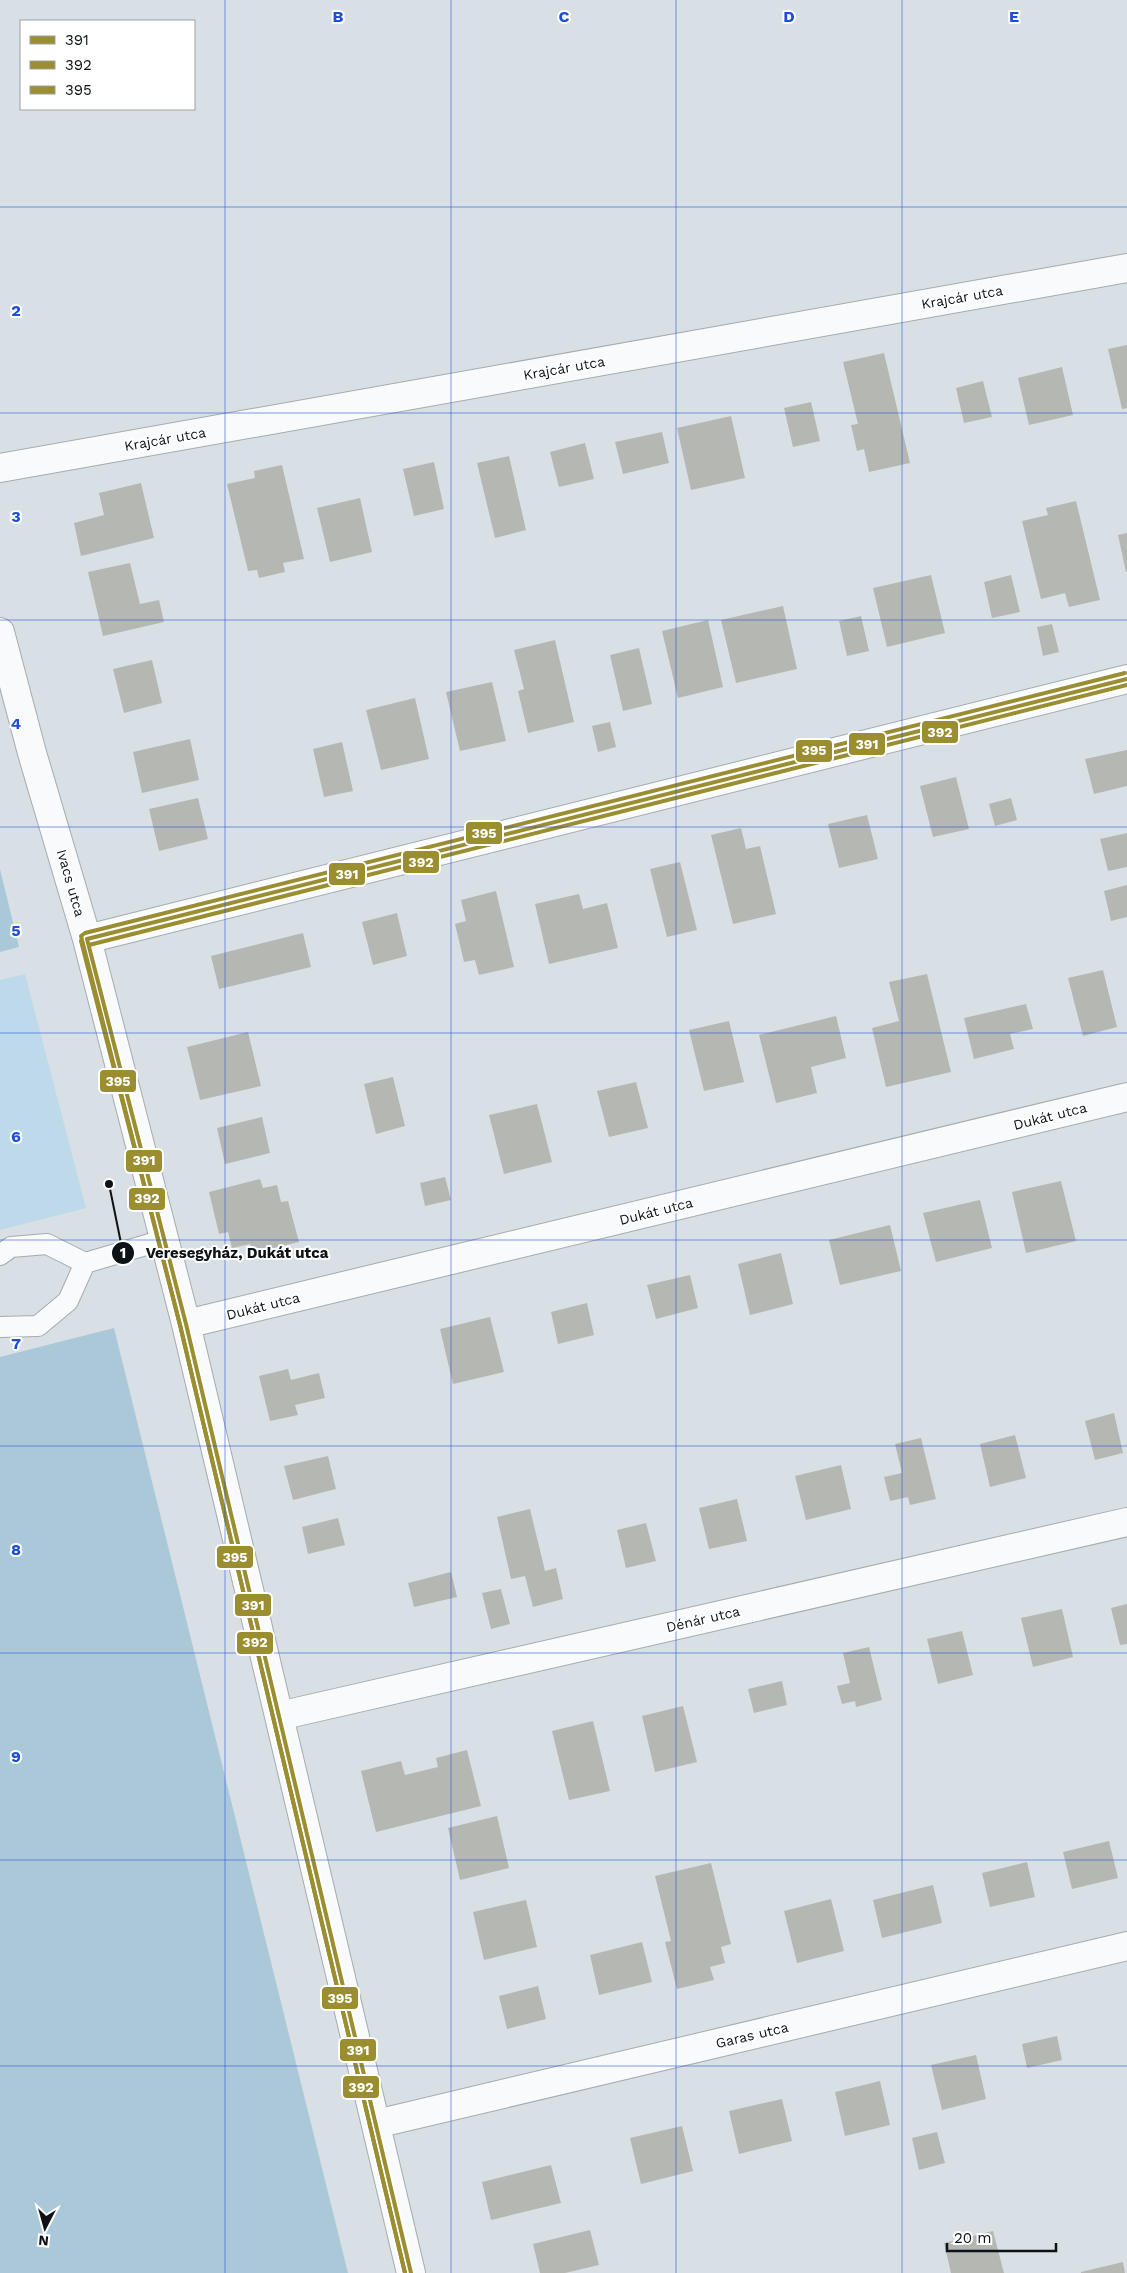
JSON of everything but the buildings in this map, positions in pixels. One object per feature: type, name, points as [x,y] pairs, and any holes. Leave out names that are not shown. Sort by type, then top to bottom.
[{"type":"street","name":"Krajcár utca","points":[[0,468],[1127,268]]},
{"type":"street","name":"Ivacs utca","points":[[0,632],[32,753],[87,939],[186,1324],[411,2273]]},
{"type":"street","points":[[87,939],[1127,678]]},
{"type":"street","name":"Dukát utca","points":[[186,1324],[1127,1097]]},
{"type":"street","name":"Dénár utca","points":[[279,1716],[1127,1522]]},
{"type":"street","name":"Garas utca","points":[[376,2124],[1127,1946]]},
{"type":"lane","points":[[0,1255],[11,1247],[47,1244],[85,1263],[163,1240]]},
{"type":"lane","points":[[0,1327],[38,1326],[68,1301],[85,1263]]},
{"type":"shaded area","points":[[0,869],[19,947],[0,952]]},
{"type":"shaded area","points":[[25,974],[86,1208],[0,1230],[0,980]]},
{"type":"shaded area","points":[[114,1328],[348,2273],[0,2273],[0,1357]]},
{"type":"transit line","name":"395","points":[[405,2273],[180,1325],[81,936],[85,933],[1125,673]]},
{"type":"transit line","name":"391","points":[[87,939],[1127,679]]},
{"type":"transit line","name":"392","points":[[89,945],[1127,685]]},
{"type":"transit line","name":"391","points":[[87,939],[186,1324],[411,2273]]},
{"type":"transit line","name":"392","points":[[81,941],[180,1325],[405,2273]]},
{"type":"place","name":"Veresegyház, Dukát utca","points":[[109,1184]]}]
